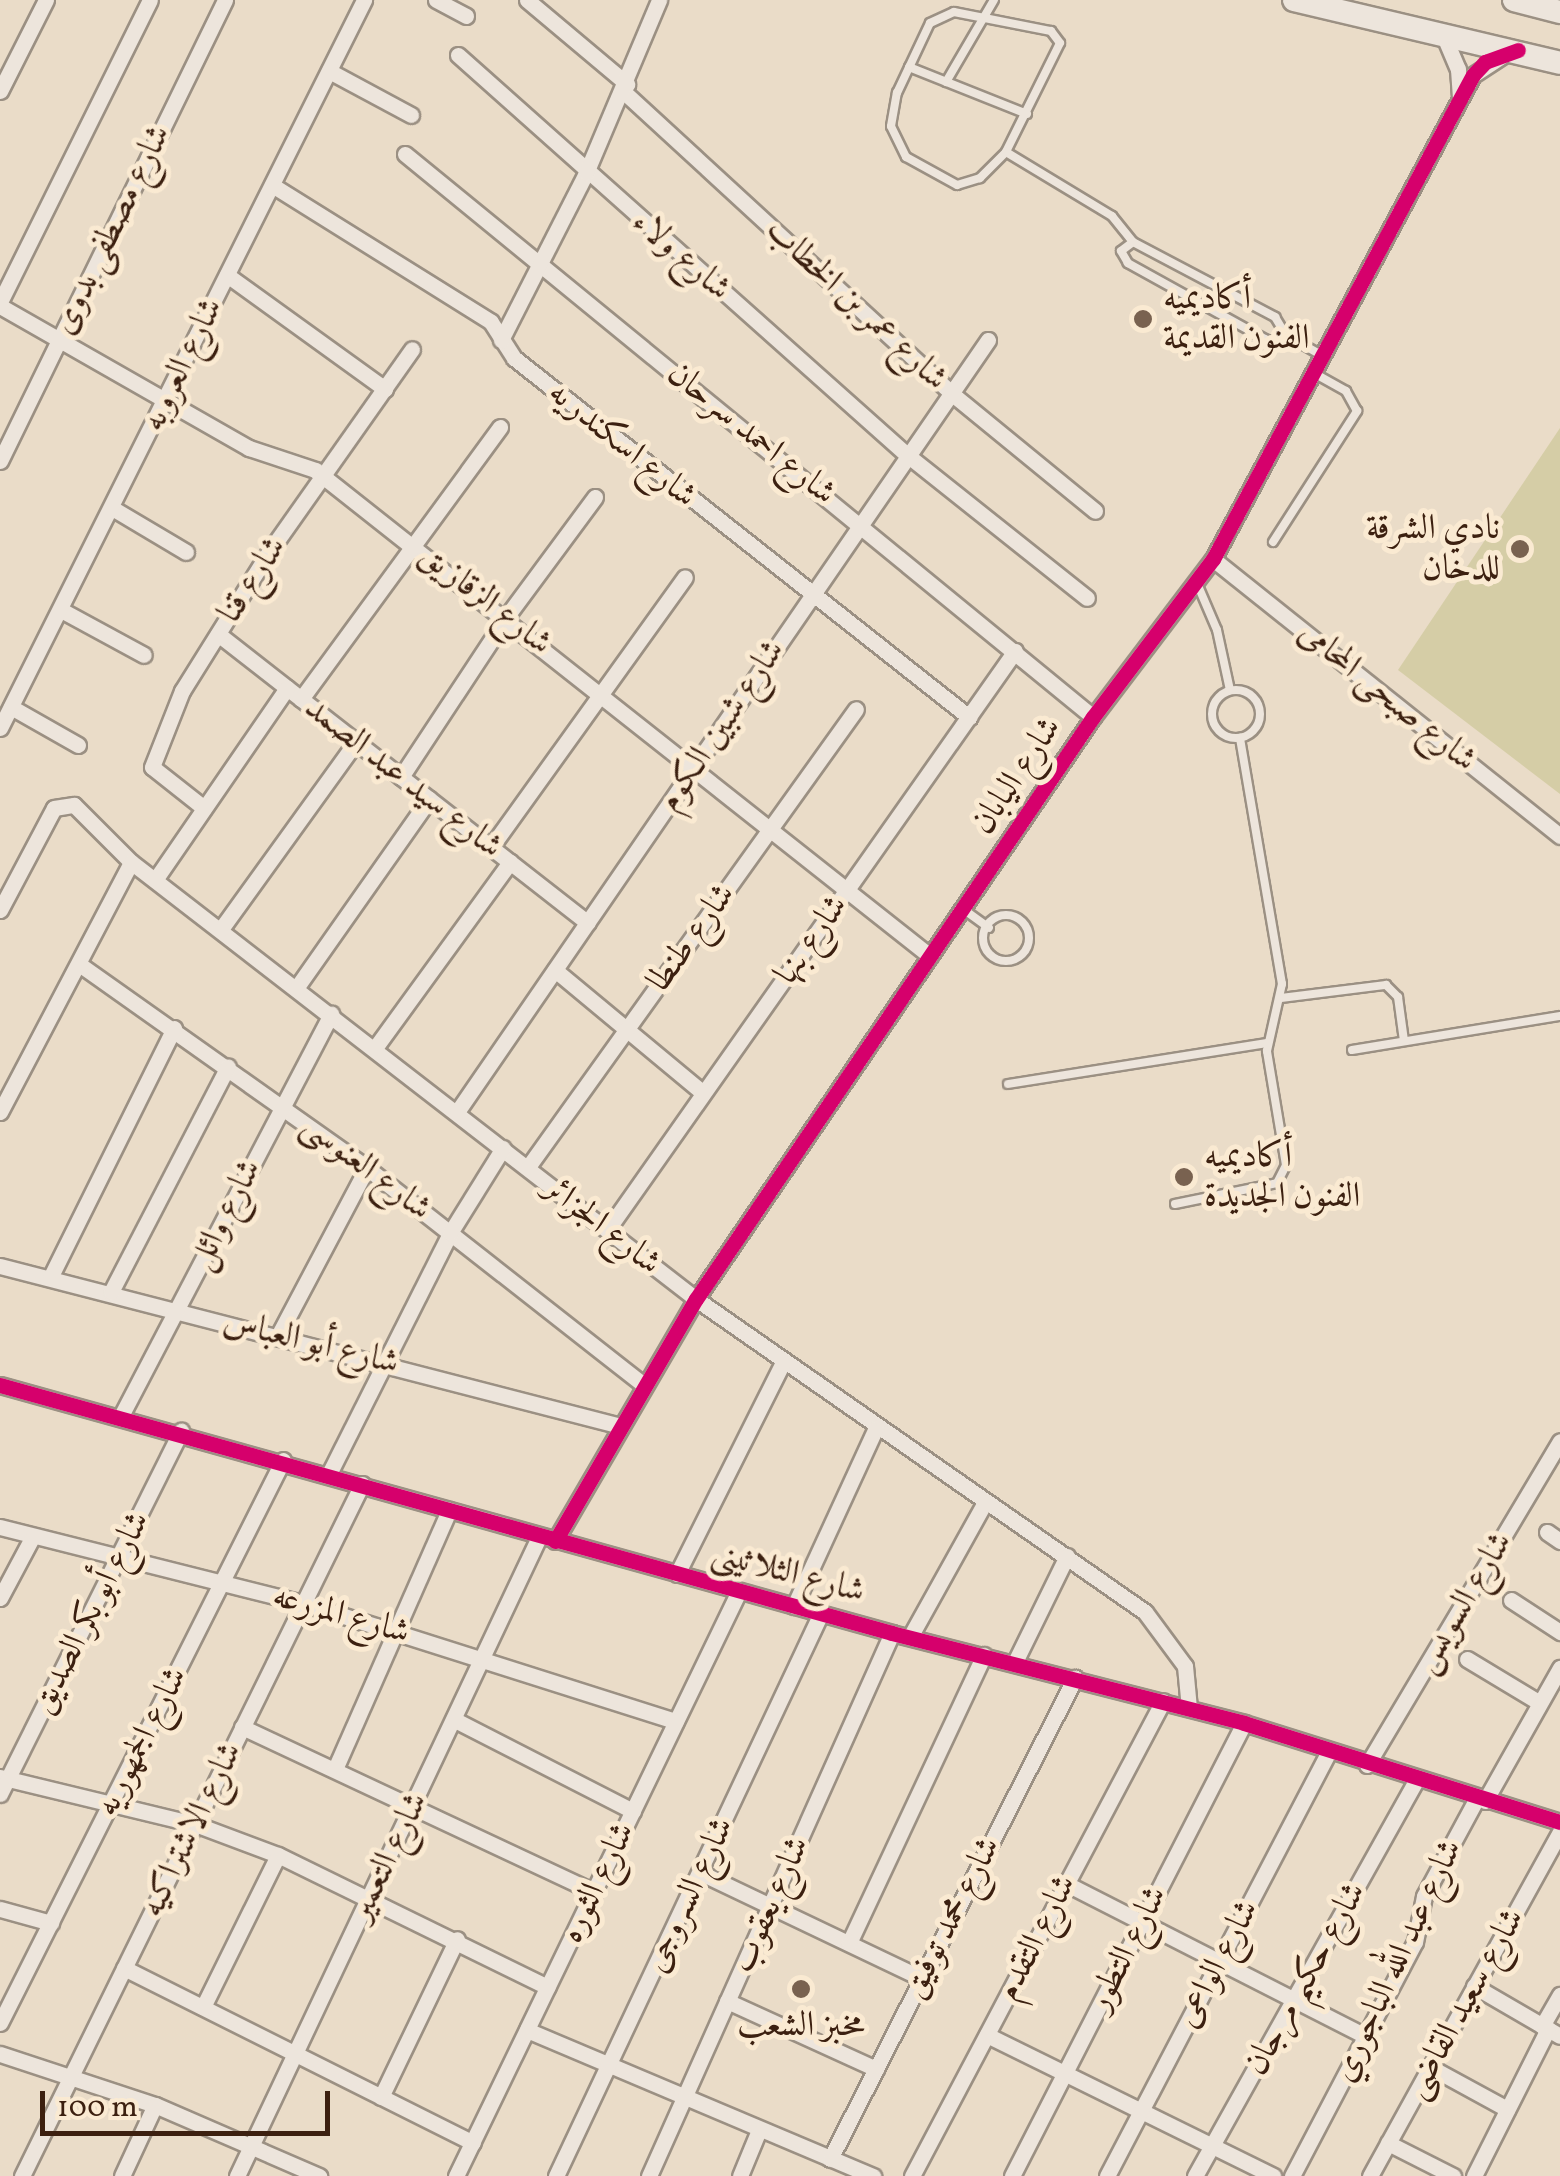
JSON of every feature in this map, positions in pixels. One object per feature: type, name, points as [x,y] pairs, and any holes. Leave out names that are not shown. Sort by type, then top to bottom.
[{"type":"main road","points":[[1294,0],[1441,31],[1560,63]]},
{"type":"main road","points":[[1514,0],[1560,12]]},
{"type":"street","points":[[0,90],[46,0]]},
{"type":"street","points":[[0,304],[150,0]]},
{"type":"street","name":"شارع مصطفى بدوى","points":[[0,460],[224,0]]},
{"type":"street","name":"شارع العروبه","points":[[0,728],[364,0]]},
{"type":"street","points":[[436,0],[466,16]]},
{"type":"street","name":"شارع عمر بن الخطاب","points":[[527,0],[951,393],[1095,511]]},
{"type":"street","points":[[501,340],[543,265],[586,173],[659,0]]},
{"type":"street","points":[[1441,31],[1454,55],[1460,96]]},
{"type":"street","name":"شارع اليابان","points":[[547,1539],[621,1426],[696,1299],[1093,717],[1213,559],[1460,96],[1485,62],[1518,50]]},
{"type":"street","name":"شارع ولاء","points":[[458,54],[586,173],[906,454],[1087,598]]},
{"type":"street","points":[[329,71],[411,115]]},
{"type":"street","name":"شارع احمد سرحان","points":[[405,154],[858,520],[1093,717]]},
{"type":"street","name":"شارع اسكندريه","points":[[272,185],[491,322],[514,358],[810,596],[969,716]]},
{"type":"street","points":[[228,276],[385,389]]},
{"type":"street","name":"شارع الزقازيق","points":[[0,304],[168,396],[249,448],[324,477],[507,616],[930,956]]},
{"type":"street","name":"شارع شبين الكوم","points":[[457,1112],[696,768],[858,520],[988,340]]},
{"type":"street","name":"شارع قنا","points":[[204,808],[152,767],[182,691],[412,350]]},
{"type":"street","points":[[302,699],[500,427]]},
{"type":"street","points":[[401,777],[507,616],[595,497]]},
{"type":"street","points":[[112,508],[186,552]]},
{"type":"street","name":"شارع صبحى المحامى","points":[[1213,559],[1560,836]]},
{"type":"street","points":[[492,847],[685,577]]},
{"type":"street","points":[[61,610],[144,654]]},
{"type":"street","name":"شارع سيد عبد الصمد","points":[[218,634],[588,923]]},
{"type":"street","name":"شارع بنها","points":[[608,1230],[1015,651]]},
{"type":"street","points":[[155,880],[287,688]]},
{"type":"street","points":[[11,707],[78,745]]},
{"type":"street","name":"شارع طنطا","points":[[528,1167],[856,709]]},
{"type":"street","points":[[221,930],[356,742]]},
{"type":"street","points":[[297,988],[430,799]]},
{"type":"street","name":"شارع الجزائر","points":[[0,910],[60,802],[74,805],[130,862],[782,1364],[1145,1612],[1168,1637],[1185,1666],[1189,1708]]},
{"type":"street","points":[[0,1112],[130,862]]},
{"type":"street","points":[[375,1048],[510,862]]},
{"type":"street","name":"شارع العنوسى","points":[[79,964],[367,1168],[644,1385]]},
{"type":"street","points":[[555,970],[704,1093]]},
{"type":"street","name":"شارع وائل","points":[[121,1416],[331,1014]]},
{"type":"street","points":[[50,1278],[174,1028]]},
{"type":"street","points":[[110,1292],[228,1066]]},
{"type":"street","points":[[329,1474],[450,1233],[502,1148]]},
{"type":"street","points":[[279,1334],[367,1168]]},
{"type":"street","name":"شارع أبو العباس","points":[[0,1266],[383,1360],[621,1426]]},
{"type":"street","points":[[677,1574],[782,1364]]},
{"type":"street","name":"شارع الثلاثينى","points":[[0,1385],[283,1460],[547,1539],[892,1633],[1244,1723],[1416,1782],[1560,1822]]},
{"type":"street","points":[[794,1606],[876,1428]]},
{"type":"street","name":"شارع أبو بكر الصديق","points":[[3,1784],[182,1432]]},
{"type":"street","name":"شارع السويس","points":[[1367,1765],[1560,1441]]},
{"type":"street","name":"شارع الجمهوريه","points":[[0,2023],[283,1460]]},
{"type":"street","name":"شارع الاشتراكيه","points":[[22,2176],[362,1484]]},
{"type":"street","points":[[910,1637],[985,1502]]},
{"type":"street","points":[[335,1770],[449,1510]]},
{"type":"street","name":"شارع المزرعه","points":[[0,1528],[303,1603],[676,1721]]},
{"type":"street","points":[[0,1598],[32,1536]]},
{"type":"street","name":"شارع التعمير","points":[[237,2176],[370,1894],[547,1539]]},
{"type":"street","points":[[1015,1662],[1067,1556]]},
{"type":"street","name":"شارع الثوره","points":[[456,2176],[739,1591]]},
{"type":"street","points":[[1511,1600],[1560,1632]]},
{"type":"street","name":"شارع السروجى","points":[[556,2176],[821,1613]]},
{"type":"street","name":"شارع يعقوب","points":[[649,2176],[892,1633]]},
{"type":"street","points":[[849,1943],[984,1655]]},
{"type":"street","points":[[1468,1660],[1540,1703]]},
{"type":"street","name":"شارع عبد الله الباجوري","points":[[1292,2176],[1420,1932],[1424,1896],[1560,1668]]},
{"type":"street","name":"شارع محمد توفيق","points":[[830,2159],[1075,1678]]},
{"type":"street","name":"شارع التقدم","points":[[912,2176],[1163,1701]]},
{"type":"street","points":[[455,1720],[633,1811]]},
{"type":"street","name":"شارع التطور","points":[[1012,2176],[1244,1723]]},
{"type":"street","points":[[242,1727],[594,1892]]},
{"type":"street","name":"شارع الواعى","points":[[1107,2176],[1329,1752]]},
{"type":"street","name":"شارع حكيم مرجان","points":[[1196,2176],[1416,1782]]},
{"type":"street","points":[[3,1784],[112,1801],[195,1824],[370,1894],[547,1987]]},
{"type":"street","name":"شارع سعيد القاضى","points":[[1370,2176],[1560,1832]]},
{"type":"street","points":[[203,2007],[278,1855]]},
{"type":"street","points":[[700,1873],[920,1978]]},
{"type":"street","points":[[1065,1883],[1365,2036]]},
{"type":"street","points":[[0,1909],[50,1923]]},
{"type":"street","points":[[381,2097],[457,1939]]},
{"type":"street","points":[[124,1968],[472,2143]]},
{"type":"street","points":[[1474,1986],[1550,2030]]},
{"type":"street","points":[[1474,2176],[1550,2030],[1560,1994]]},
{"type":"street","points":[[728,2001],[876,2069]]},
{"type":"street","points":[[527,2030],[830,2159],[850,2172],[874,2176]]},
{"type":"street","points":[[987,2035],[1273,2176]]},
{"type":"street","points":[[0,2054],[72,2074],[155,2105],[319,2176]]},
{"type":"street","points":[[1430,2067],[1507,2110]]},
{"type":"street","points":[[122,2176],[155,2105]]},
{"type":"street","points":[[740,2176],[759,2130]]},
{"type":"street","points":[[1388,2143],[1453,2176]]},
{"type":"lane","points":[[946,82],[988,19],[994,0]]},
{"type":"lane","points":[[947,12],[988,19],[1051,31],[1060,43],[1006,152],[965,184],[906,157],[896,143],[892,110],[934,17],[947,12]]},
{"type":"lane","points":[[909,67],[1027,114]]},
{"type":"lane","points":[[1006,152],[1103,209],[1132,242],[1276,317],[1286,335],[1322,355]]},
{"type":"lane","points":[[1132,242],[1121,251],[1128,263],[1266,339],[1277,343],[1286,335]]},
{"type":"lane","points":[[1273,542],[1357,411],[1352,396],[1312,372]]},
{"type":"lane","points":[[1196,580],[1217,630],[1230,690]]},
{"type":"lane","points":[[1230,690],[1253,697],[1260,713],[1254,729],[1240,738],[1218,730],[1212,714],[1216,699],[1230,690]]},
{"type":"lane","points":[[1175,1204],[1282,1179],[1286,1165],[1268,1043],[1281,998],[1240,738]]},
{"type":"lane","points":[[963,908],[989,928]]},
{"type":"lane","points":[[1004,912],[1032,934],[1007,965],[980,946],[989,928],[1004,912]]},
{"type":"lane","points":[[1281,998],[1386,985],[1398,997],[1404,1042]]},
{"type":"lane","points":[[1352,1050],[1560,1016]]},
{"type":"lane","points":[[1008,1084],[1268,1043]]},
{"type":"shaded area","name":"نادي الشرقة للدخان","points":[[1560,428],[1560,794],[1398,670]]},
{"type":"cycle path","points":[[555,1541],[696,1299],[1093,717],[1213,559],[1473,75],[1485,62],[1518,50]]},
{"type":"cycle path","points":[[0,1385],[892,1633],[1244,1723],[1560,1822]]},
{"type":"place","name":"أكاديميه الفنون القديمة","points":[[1143,319]]},
{"type":"place","name":"نادي الشرقة للدخان","points":[[1520,549]]},
{"type":"place","name":"أكاديميه الفنون الجديدة","points":[[1184,1177]]},
{"type":"place","name":"مخبز الشعب","points":[[801,1989]]}]
